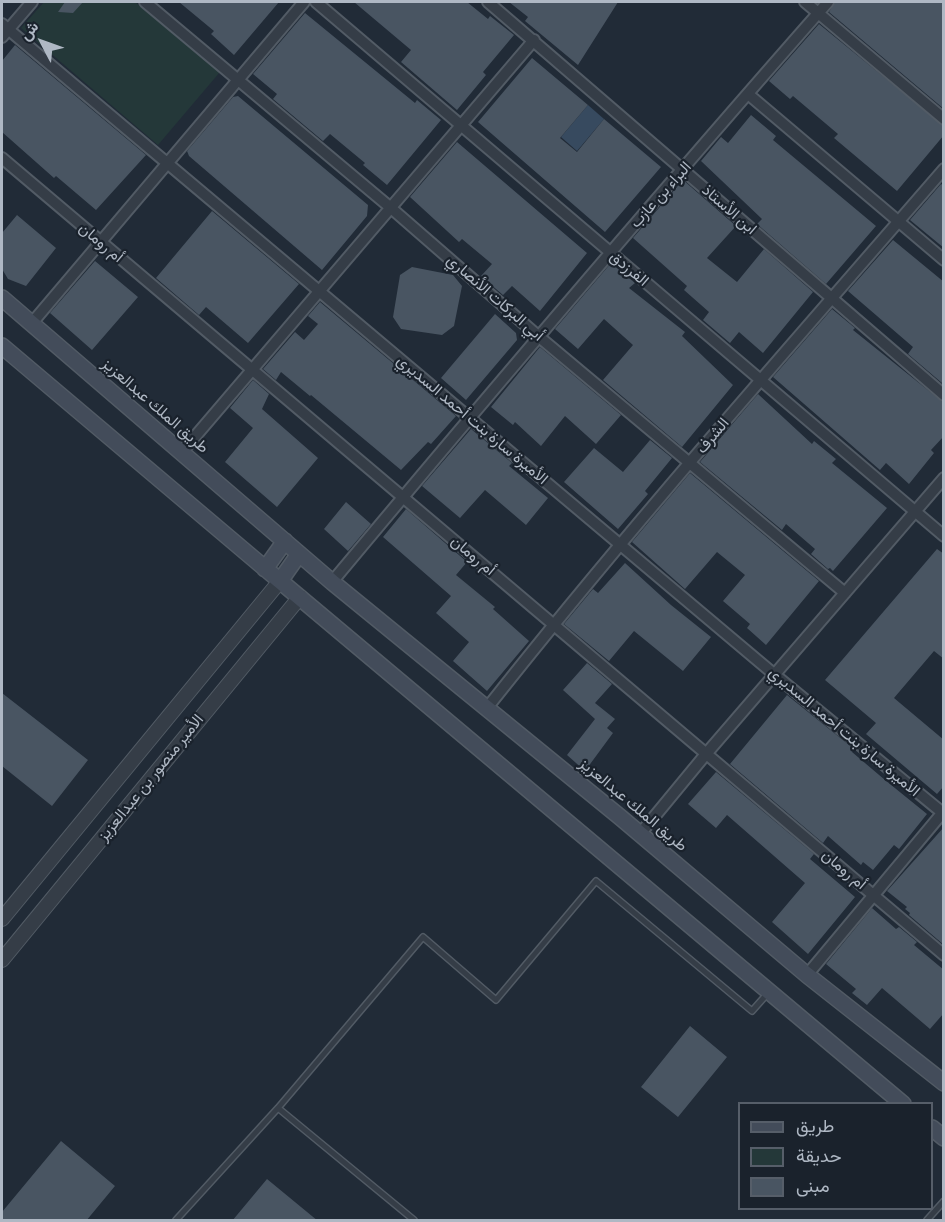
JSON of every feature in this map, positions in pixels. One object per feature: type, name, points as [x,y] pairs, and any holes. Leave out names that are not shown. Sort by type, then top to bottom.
[{"type":"main road","name":"طريق الملك عبدالعزيز","points":[[2,298],[332,582],[640,834],[807,975],[944,1083]]},
{"type":"main road","points":[[2,346],[901,1102]]},
{"type":"main road","points":[[265,569],[285,541]]},
{"type":"main road","points":[[280,581],[299,554]]},
{"type":"street","points":[[4,30],[32,2]]},
{"type":"street","name":"أبي البركات الأنصاري","points":[[146,2],[391,208],[538,336],[845,593]]},
{"type":"street","points":[[32,323],[304,2]]},
{"type":"street","name":"الفرزدق","points":[[316,2],[944,536]]},
{"type":"street","name":"ابن الأستاذ","points":[[488,2],[944,395]]},
{"type":"street","points":[[805,2],[944,119]]},
{"type":"street","name":"البراء بن عازب","points":[[332,582],[609,252],[828,2]]},
{"type":"street","name":"الأميرة سارة بنت أحمد السديري","points":[[4,30],[167,163],[775,675],[943,812]]},
{"type":"street","points":[[181,453],[534,40]]},
{"type":"street","points":[[748,94],[944,260]]},
{"type":"street","name":"أم رومان","points":[[2,158],[944,955]]},
{"type":"street","name":"الشرف","points":[[487,708],[553,624],[944,169]]},
{"type":"street","points":[[640,834],[944,478]]},
{"type":"street","name":"الأمير منصور بن عبدالعزيز","points":[[2,919],[280,581]]},
{"type":"street","name":"الأمير منصور بن عبدالعزيز","points":[[2,960],[300,597]]},
{"type":"street","points":[[129,765],[149,780]]},
{"type":"street","points":[[807,975],[943,812]]},
{"type":"street","points":[[34,879],[53,897]]},
{"type":"lane","points":[[176,1221],[278,1108],[423,937],[496,1000],[596,882],[753,1011],[769,992]]},
{"type":"lane","points":[[278,1108],[414,1221]]},
{"type":"lane","points":[[927,1221],[944,1200]]},
{"type":"green space","points":[[44,2],[135,2],[220,72],[158,145],[21,28]]},
{"type":"water","points":[[588,105],[604,119],[577,151],[561,137]]},
{"type":"building","points":[[65,2],[83,2],[73,13],[58,12]]},
{"type":"building","points":[[179,2],[279,2],[234,55],[211,34],[214,31]]},
{"type":"building","points":[[354,2],[467,2],[488,19],[490,16],[514,35],[483,72],[486,75],[457,110],[401,62],[411,50]]},
{"type":"building","points":[[509,2],[618,2],[578,65],[525,21],[528,17]]},
{"type":"building","points":[[835,2],[944,2],[944,109],[829,12]]},
{"type":"building","points":[[305,13],[415,103],[417,100],[441,120],[387,185],[330,134],[323,141],[273,99],[277,94],[253,74]]},
{"type":"building","points":[[819,24],[944,126],[944,135],[897,191],[834,138],[838,134],[793,96],[790,99],[769,81]]},
{"type":"building","points":[[15,45],[146,155],[96,210],[56,176],[54,178],[2,132],[2,61]]},
{"type":"building","points":[[532,58],[588,105],[560,138],[577,152],[604,119],[661,167],[605,232],[478,122]]},
{"type":"building","points":[[238,96],[368,205],[367,216],[322,270],[189,156],[187,151],[233,97]]},
{"type":"building","points":[[751,115],[776,136],[773,140],[876,226],[826,284],[757,224],[762,219],[701,161],[721,137],[728,143]]},
{"type":"building","points":[[457,142],[587,253],[540,311],[512,286],[503,295],[481,276],[492,264],[462,239],[459,242],[410,197]]},
{"type":"building","points":[[683,180],[736,226],[707,258],[737,282],[764,249],[813,292],[763,353],[739,332],[730,343],[703,320],[709,312],[684,290],[687,286],[633,238]]},
{"type":"building","points":[[941,184],[944,186],[944,248],[910,220]]},
{"type":"building","points":[[212,211],[299,284],[248,343],[206,307],[199,315],[156,278]]},
{"type":"building","points":[[17,215],[56,248],[26,286],[8,279],[2,269],[2,233]]},
{"type":"building","points":[[893,240],[944,282],[942,383],[908,354],[913,347],[848,291]]},
{"type":"building","points":[[95,261],[138,297],[92,350],[50,313]]},
{"type":"building","points":[[611,263],[635,283],[629,288],[685,332],[682,336],[733,385],[682,447],[603,380],[633,345],[604,319],[578,349],[555,329]]},
{"type":"building","points":[[412,267],[453,275],[462,286],[454,326],[442,335],[401,329],[393,317],[400,275]]},
{"type":"building","points":[[320,302],[456,416],[431,444],[428,442],[401,470],[281,372],[276,380],[263,369],[295,332],[304,340],[318,324],[308,316]]},
{"type":"building","points":[[832,309],[855,328],[853,330],[944,403],[944,436],[931,450],[934,453],[909,484],[886,463],[880,470],[773,377]]},
{"type":"building","points":[[495,314],[516,333],[517,340],[466,400],[441,378]]},
{"type":"building","points":[[540,347],[621,415],[596,444],[565,416],[541,446],[515,422],[513,425],[491,407]]},
{"type":"building","points":[[253,380],[269,394],[262,409],[318,458],[277,507],[225,462],[253,428],[230,408]]},
{"type":"building","points":[[758,394],[812,444],[814,441],[836,459],[832,463],[887,508],[833,571],[811,554],[815,549],[786,524],[782,530],[700,462]]},
{"type":"building","points":[[471,429],[512,463],[509,466],[548,498],[526,525],[485,490],[460,518],[422,486]]},
{"type":"building","points":[[650,440],[672,458],[645,491],[648,494],[618,529],[564,482],[594,448],[623,472]]},
{"type":"building","points":[[690,473],[819,581],[766,645],[747,628],[750,624],[723,601],[745,575],[717,552],[685,589],[632,542]]},
{"type":"building","points":[[346,502],[371,524],[348,551],[324,529]]},
{"type":"building","points":[[406,509],[467,562],[456,575],[495,607],[493,609],[529,641],[487,691],[453,661],[469,642],[436,613],[451,596],[383,537]]},
{"type":"building","points":[[937,549],[944,554],[944,659],[934,651],[894,698],[944,740],[944,786],[937,794],[866,734],[876,723],[825,680]]},
{"type":"building","points":[[625,563],[671,605],[711,637],[683,671],[634,631],[609,661],[564,624],[593,589],[598,593]]},
{"type":"building","points":[[587,663],[612,684],[595,703],[615,719],[607,728],[613,733],[585,771],[567,755],[595,719],[563,690]]},
{"type":"building","points":[[2,693],[88,760],[52,806],[2,766]]},
{"type":"building","points":[[787,695],[854,749],[852,752],[927,814],[899,849],[894,845],[873,870],[863,862],[861,865],[828,836],[823,843],[730,764]]},
{"type":"building","points":[[716,772],[814,854],[810,859],[855,897],[808,954],[772,922],[805,883],[727,815],[716,828],[688,804]]},
{"type":"building","points":[[944,827],[944,945],[909,915],[910,913],[905,909],[907,907],[887,891]]},
{"type":"building","points":[[872,908],[896,929],[899,927],[917,942],[914,945],[944,970],[944,1013],[930,1029],[882,988],[867,1005],[852,993],[856,989],[826,964]]},
{"type":"building","points":[[690,1026],[727,1057],[678,1117],[641,1087]]},
{"type":"building","points":[[61,1141],[115,1186],[86,1221],[2,1221],[2,1212]]},
{"type":"building","points":[[267,1179],[318,1221],[232,1221]]}]
